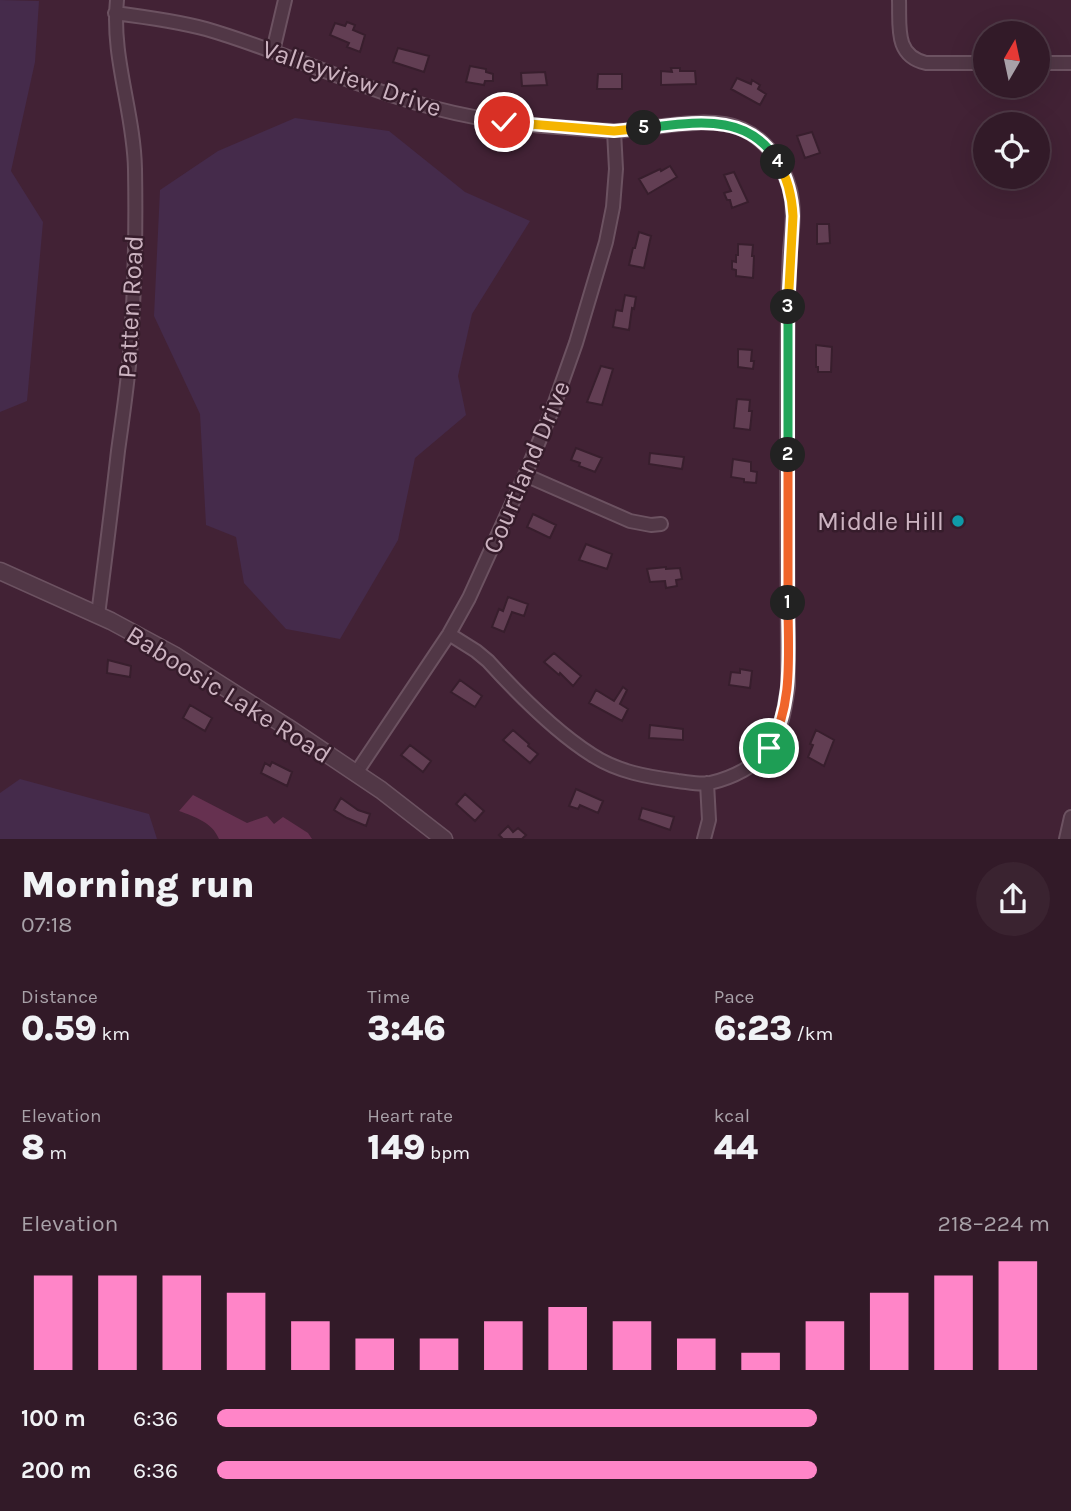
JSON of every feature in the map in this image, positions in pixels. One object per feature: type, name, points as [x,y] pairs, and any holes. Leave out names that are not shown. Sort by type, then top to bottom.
[{"type":"street","points":[[273,51],[285,0]]},
{"type":"street","points":[[899,0],[902,44],[910,57],[926,63],[973,63]]},
{"type":"street","name":"Valleyview Drive","points":[[116,7],[202,28],[273,51],[370,88],[436,108],[504,122],[614,131],[719,123],[741,129],[761,141],[776,158],[787,180],[793,216],[788,316],[788,686],[784,713],[769,748],[760,759],[744,769],[727,778],[708,783],[658,779],[618,769],[562,734],[476,651],[449,634]]},
{"type":"street","name":"Patten Road","points":[[98,615],[131,340],[134,271],[135,166],[120,66],[116,7]]},
{"type":"street","points":[[1050,63],[1071,63]]},
{"type":"street","name":"Courtland Drive","points":[[356,773],[449,634],[469,598],[566,376],[614,207],[614,131]]},
{"type":"street","points":[[525,475],[630,521],[661,524]]},
{"type":"street","name":"Baboosic Lake Road","points":[[0,571],[98,615],[184,661],[356,773],[444,839]]},
{"type":"street","points":[[705,839],[709,820],[708,783]]},
{"type":"street","points":[[1066,839],[1071,817]]},
{"type":"shaded area","points":[[0,0],[39,1],[35,62],[11,171],[43,222],[27,401],[0,412]]},
{"type":"shaded area","points":[[295,118],[389,131],[465,192],[530,221],[472,314],[458,376],[466,415],[415,458],[398,540],[340,639],[286,629],[244,583],[236,537],[206,525],[200,414],[154,316],[160,190],[218,151]]},
{"type":"shaded area","points":[[20,779],[149,814],[157,839],[0,839],[0,793]]},
{"type":"shaded area","points":[[193,795],[247,823],[267,816],[274,824],[283,817],[308,833],[312,839],[219,839],[207,824],[179,811]]},
{"type":"building","points":[[347,22],[355,25],[353,30],[365,35],[360,52],[347,47],[349,43],[330,35],[335,23],[345,26]]},
{"type":"building","points":[[398,48],[429,56],[424,72],[393,62]]},
{"type":"building","points":[[470,66],[486,69],[486,72],[493,74],[493,81],[485,81],[484,85],[466,82]]},
{"type":"building","points":[[671,68],[695,71],[696,84],[661,85],[661,71],[672,72]]},
{"type":"building","points":[[545,72],[547,85],[522,86],[521,73]]},
{"type":"building","points":[[598,74],[622,74],[622,89],[597,89]]},
{"type":"building","points":[[737,78],[751,84],[752,80],[760,85],[758,89],[766,94],[760,105],[731,89]]},
{"type":"building","points":[[812,132],[820,153],[805,158],[797,136]]},
{"type":"building","points":[[670,166],[677,177],[648,194],[639,179]]},
{"type":"building","points":[[734,172],[748,202],[732,208],[724,193],[731,191],[724,175]]},
{"type":"building","points":[[817,224],[829,224],[830,243],[817,244]]},
{"type":"building","points":[[639,232],[651,236],[644,268],[629,265]]},
{"type":"building","points":[[738,244],[753,245],[753,278],[736,276],[736,270],[732,269],[732,261],[736,262],[738,255]]},
{"type":"building","points":[[625,295],[636,297],[629,330],[613,327],[616,310],[622,311]]},
{"type":"building","points":[[816,345],[832,347],[831,372],[818,372]]},
{"type":"building","points":[[738,349],[752,350],[753,369],[738,367]]},
{"type":"building","points":[[601,366],[613,369],[602,405],[587,402]]},
{"type":"building","points":[[737,399],[750,400],[750,430],[734,428]]},
{"type":"building","points":[[576,448],[602,458],[595,472],[571,460]]},
{"type":"building","points":[[650,453],[684,457],[682,469],[649,464]]},
{"type":"building","points":[[733,459],[751,462],[751,471],[757,472],[756,483],[731,477]]},
{"type":"building","points":[[533,514],[556,525],[550,538],[527,527]]},
{"type":"building","points":[[586,544],[612,554],[607,569],[579,560]]},
{"type":"building","points":[[680,568],[682,579],[676,580],[677,586],[666,588],[665,581],[650,582],[647,569]]},
{"type":"building","points":[[508,597],[528,604],[524,616],[512,612],[504,632],[492,627],[499,609],[503,611]]},
{"type":"building","points":[[554,653],[581,676],[573,686],[544,662]]},
{"type":"building","points":[[108,660],[131,666],[130,677],[107,673]]},
{"type":"building","points":[[740,669],[752,671],[750,688],[729,685],[731,672],[740,673]]},
{"type":"building","points":[[460,680],[482,696],[475,707],[451,692]]},
{"type":"building","points":[[623,687],[627,690],[620,704],[628,709],[622,721],[589,703],[596,690],[614,701]]},
{"type":"building","points":[[190,705],[212,718],[205,731],[183,718]]},
{"type":"building","points":[[650,725],[683,729],[683,740],[649,738]]},
{"type":"building","points":[[513,730],[538,754],[530,763],[503,740]]},
{"type":"building","points":[[816,730],[834,740],[824,766],[808,757]]},
{"type":"building","points":[[410,745],[431,761],[423,772],[401,755]]},
{"type":"building","points":[[272,762],[292,772],[287,786],[261,773],[265,763],[270,766]]},
{"type":"building","points":[[576,789],[603,801],[598,813],[580,805],[578,809],[569,806]]},
{"type":"building","points":[[465,794],[484,811],[475,821],[456,804]]},
{"type":"building","points":[[341,798],[358,810],[370,814],[366,826],[334,810]]},
{"type":"building","points":[[642,808],[674,817],[670,830],[639,819]]},
{"type":"building","points":[[508,826],[513,832],[518,828],[526,835],[522,839],[503,839],[499,835]]},
{"type":"place","name":"Middle Hill","points":[[958,521]]},
{"type":"route","points":[[504,122],[614,131],[684,124],[730,125],[761,141],[776,158],[787,180],[793,216],[788,279],[788,686],[784,713],[769,748]]}]
